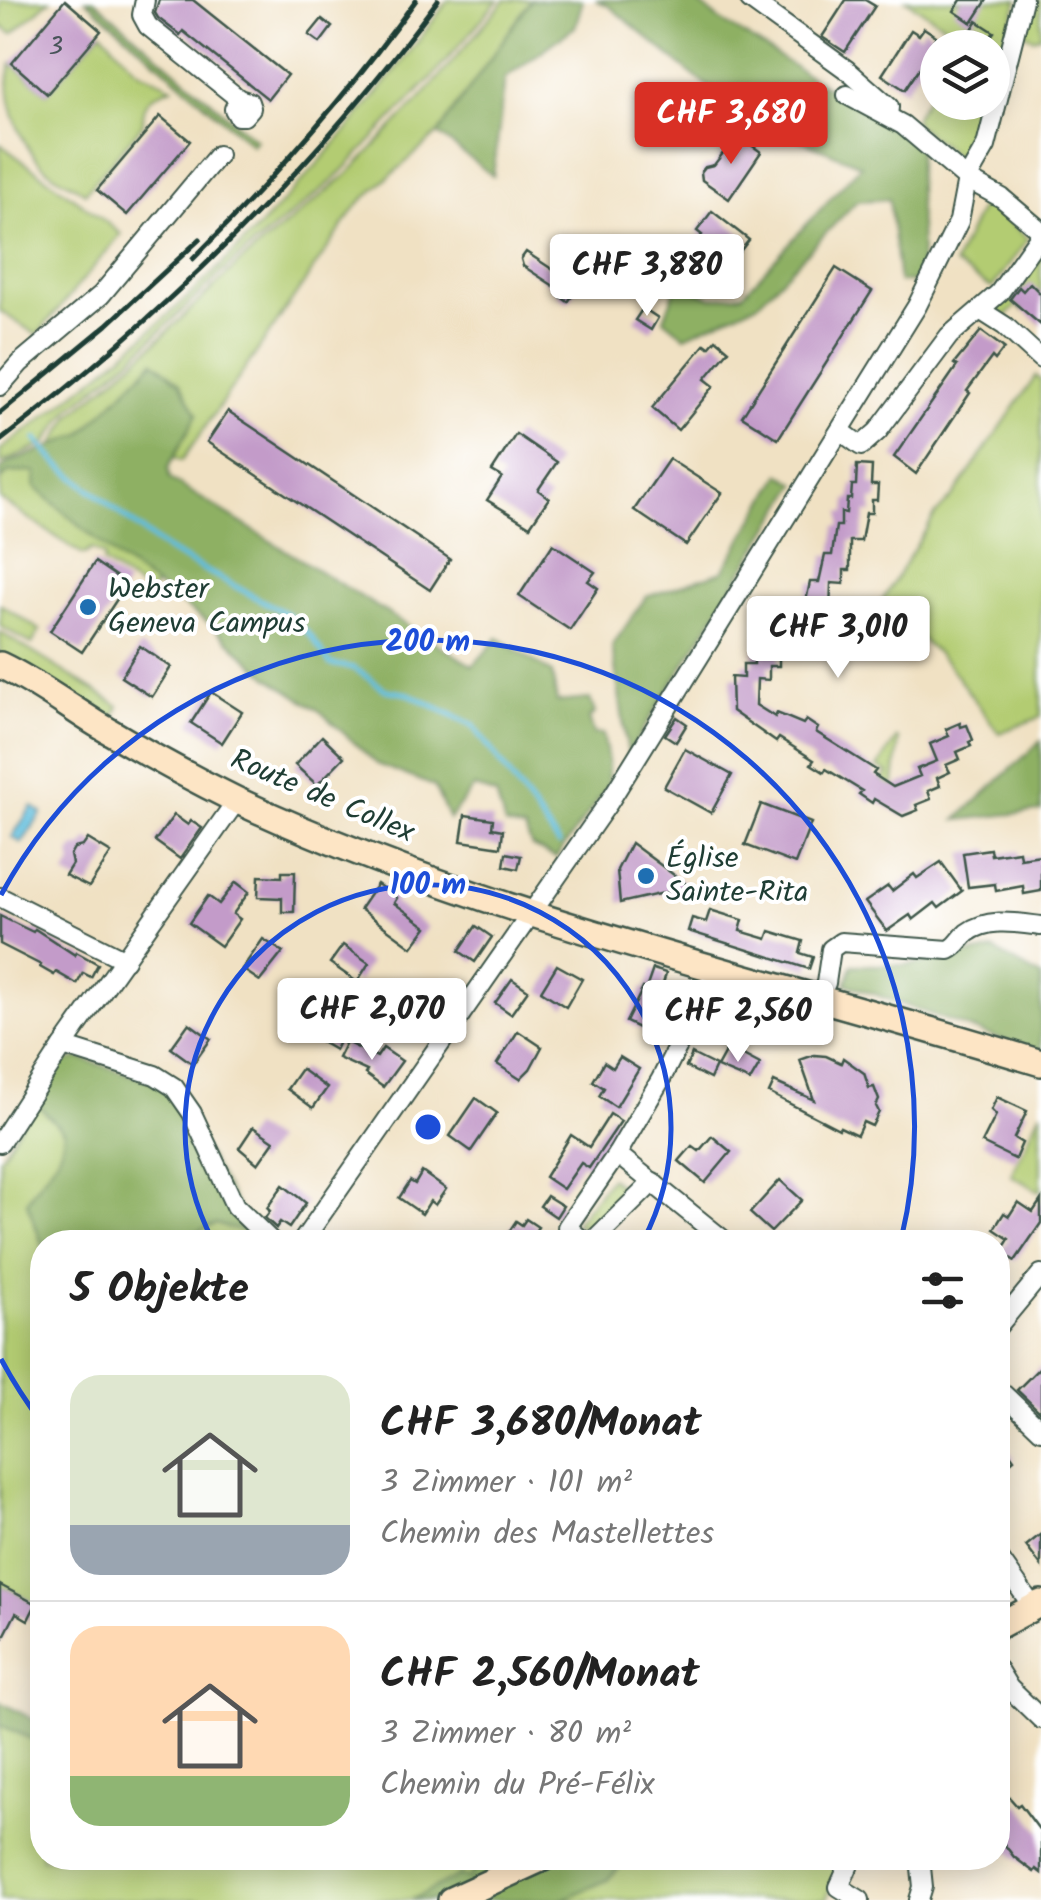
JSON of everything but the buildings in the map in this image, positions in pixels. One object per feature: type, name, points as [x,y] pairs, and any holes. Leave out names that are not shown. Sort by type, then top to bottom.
[{"type":"street","points":[[750,0],[874,94],[889,107],[887,116]]},
{"type":"street","points":[[310,1230],[609,802],[842,432],[930,282],[959,221],[967,178],[986,146],[1023,0]]},
{"type":"street","points":[[143,1],[142,15],[148,26],[239,99]]},
{"type":"street","points":[[842,432],[860,446],[869,438],[949,336],[999,293],[1041,233],[1002,198],[967,178],[936,149],[847,95]]},
{"type":"street","points":[[0,386],[20,363],[101,295],[218,154]]},
{"type":"street","points":[[980,310],[1041,359]]},
{"type":"street","name":"Route de Collex","points":[[0,665],[147,753],[237,800],[420,873],[533,914],[1041,1063]]},
{"type":"street","points":[[0,1143],[63,1046],[237,800]]},
{"type":"street","points":[[0,897],[125,960]]},
{"type":"street","points":[[818,1000],[826,983],[831,950],[842,942],[948,950],[956,948],[969,932],[989,924],[1006,921],[1041,926]]},
{"type":"street","points":[[571,1230],[567,1227],[661,1080],[717,969]]},
{"type":"street","points":[[63,1046],[155,1075],[174,1086],[192,1113],[236,1206],[260,1230]]},
{"type":"street","points":[[617,1154],[711,1230]]},
{"type":"street","points":[[601,1230],[653,1182]]},
{"type":"street","points":[[1010,1311],[1041,1274]]},
{"type":"street","points":[[1010,1400],[1041,1430]]},
{"type":"street","points":[[1010,1572],[1037,1605],[1010,1620]]},
{"type":"street","points":[[1010,1689],[1040,1717]]},
{"type":"street","points":[[451,1900],[517,1870]]},
{"type":"street","points":[[846,1870],[838,1887],[860,1900]]},
{"type":"street","points":[[919,1900],[923,1887],[921,1870]]},
{"type":"green space","points":[[0,0],[50,0],[12,34],[0,25]]},
{"type":"green space","points":[[86,0],[94,0],[256,140],[252,145]]},
{"type":"green space","points":[[448,0],[498,0],[434,75],[336,178],[232,263],[135,355],[70,409],[45,444],[0,464],[0,450],[125,352],[243,244],[351,126]]},
{"type":"green space","points":[[505,0],[531,0],[438,134],[358,204],[182,461],[174,457],[197,414],[154,361],[82,434],[52,447],[72,414],[151,347],[238,264],[347,175],[423,96]]},
{"type":"green space","points":[[531,0],[583,0],[575,27],[505,78],[493,176],[438,134]]},
{"type":"green space","points":[[595,0],[695,0],[718,19],[904,135],[919,149],[919,282],[899,282],[889,199],[857,201],[757,304],[685,336],[664,319],[678,281],[712,298],[743,294],[861,165],[759,123],[609,6]]},
{"type":"green space","points":[[906,0],[1018,0],[1009,30],[953,30]]},
{"type":"green space","points":[[1030,0],[1041,0],[1041,35],[1034,38],[1023,32]]},
{"type":"green space","points":[[101,31],[137,70],[172,87],[150,100],[144,109],[143,124],[85,193],[50,172],[31,151],[11,107],[9,77],[12,63],[47,93]]},
{"type":"green space","points":[[920,108],[920,120],[987,120],[983,135],[959,158],[917,125],[914,118]]},
{"type":"green space","points":[[0,144],[121,234],[37,335],[0,311]]},
{"type":"green space","points":[[983,202],[1002,211],[1028,239],[992,288],[954,264]]},
{"type":"green space","points":[[1041,244],[1041,294],[1023,311],[1017,305],[1006,317],[996,306]]},
{"type":"green space","points":[[154,361],[180,383],[197,414],[168,468],[170,479],[473,666],[498,638],[552,673],[557,702],[590,699],[595,713],[589,718],[594,734],[603,734],[608,786],[556,858],[532,847],[525,830],[505,825],[496,795],[474,787],[449,819],[434,786],[377,764],[321,712],[268,677],[211,625],[120,560],[35,487],[36,472],[9,472],[0,480],[0,470],[9,463],[82,434]]},
{"type":"green space","points":[[1036,376],[1041,380],[1041,717],[999,733],[947,663],[882,601],[935,515],[954,495]]},
{"type":"green space","points":[[9,472],[36,472],[35,487],[120,560],[156,585],[149,594],[103,563],[104,556],[92,549],[83,555],[0,499],[0,480]]},
{"type":"green space","points":[[781,474],[797,484],[628,754],[612,646],[646,597],[723,571]]},
{"type":"green space","points":[[0,604],[40,630],[32,644],[0,626]]},
{"type":"green space","points":[[0,632],[119,706],[113,719],[0,656]]},
{"type":"green space","points":[[897,738],[893,791],[883,780],[888,773],[878,767]]},
{"type":"green space","points":[[1041,741],[1041,811],[956,820]]},
{"type":"green space","points":[[994,950],[1041,977],[1041,1054],[846,984],[852,965],[905,965]]},
{"type":"green space","points":[[79,1058],[155,1082],[176,1100],[248,1230],[216,1224],[201,1230],[37,1230],[27,1202],[55,1161],[64,1132],[35,1102],[64,1062]]},
{"type":"green space","points":[[35,1102],[64,1132],[55,1161],[27,1202],[37,1230],[30,1230],[30,1601],[0,1585],[0,1158]]},
{"type":"green space","points":[[1041,1111],[1041,1192],[1011,1175]]},
{"type":"green space","points":[[610,1178],[631,1195],[596,1230],[583,1230],[575,1223]]},
{"type":"green space","points":[[216,1224],[236,1230],[201,1230]]},
{"type":"green space","points":[[0,1702],[30,1718],[30,1870],[475,1870],[467,1883],[435,1900],[0,1900]]},
{"type":"green space","points":[[0,1702],[30,1718],[30,1739],[0,1725]]},
{"type":"green space","points":[[474,1870],[617,1870],[607,1880],[561,1900],[411,1900],[460,1875],[469,1879]]},
{"type":"green space","points":[[617,1870],[838,1870],[826,1900],[561,1900],[607,1880]]},
{"type":"water","points":[[32,806],[42,813],[22,843],[12,837]]},
{"type":"waterway","points":[[36,439],[57,463],[165,549],[287,614],[310,635],[330,664],[354,668],[386,690],[409,694],[473,725],[559,844]]},
{"type":"railway","points":[[193,259],[310,134],[416,0]]},
{"type":"railway","points":[[0,441],[121,342],[235,236],[340,122],[438,0]]},
{"type":"railway","points":[[0,413],[107,325],[200,239]]},
{"type":"place","name":"Webster Geneva Campus","points":[[88,607]]},
{"type":"place","name":"Église Sainte-Rita","points":[[646,876]]}]
